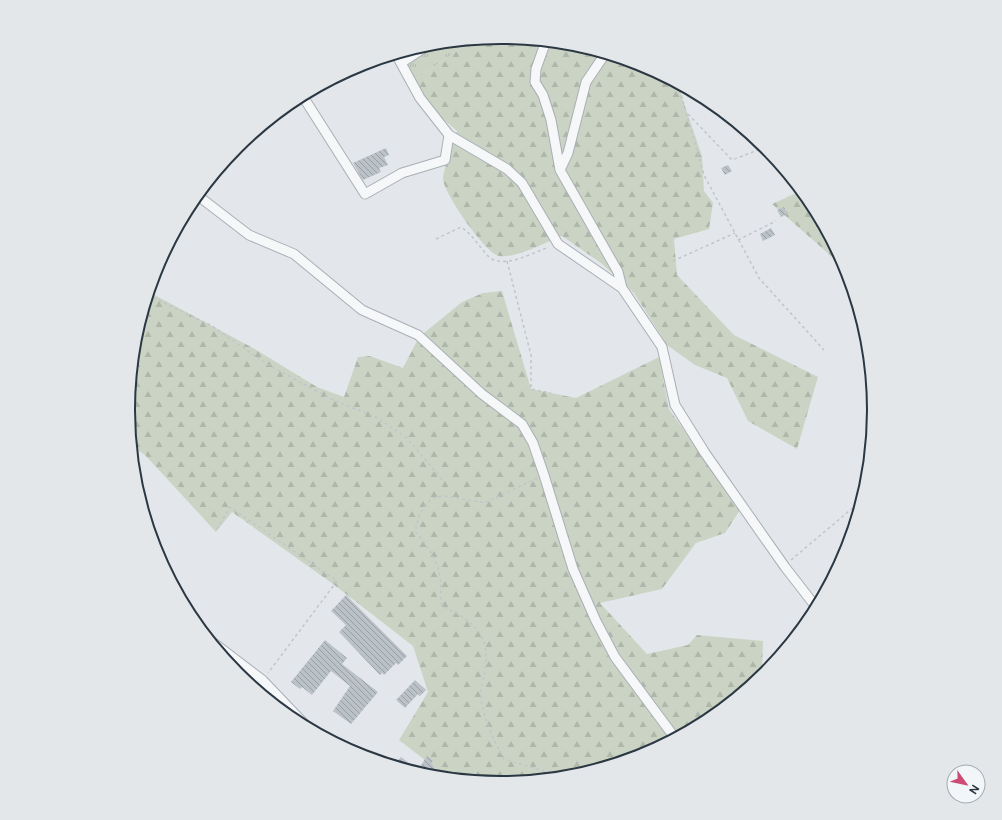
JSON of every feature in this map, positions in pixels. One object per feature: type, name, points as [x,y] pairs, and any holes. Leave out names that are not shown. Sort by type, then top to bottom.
[{"type":"street","points":[[544,47],[536,69],[535,82],[543,95],[551,120],[560,170],[618,272],[622,288],[662,347],[675,405],[709,459],[785,567],[812,602]]},
{"type":"street","points":[[401,63],[414,54]]},
{"type":"street","points":[[398,58],[420,98],[449,135],[507,169],[522,183],[558,244],[622,288]]},
{"type":"street","points":[[560,170],[568,153],[586,82],[602,58]]},
{"type":"street","points":[[306,101],[365,194],[402,173],[445,160],[449,135]]},
{"type":"street","points":[[202,199],[249,235],[294,254],[362,310],[418,335],[482,394],[522,424],[533,444],[544,474],[573,569],[596,621],[615,657],[672,733]]},
{"type":"street","points":[[233,659],[262,681],[285,705]]},
{"type":"path","points":[[680,91],[704,175],[734,233],[759,278],[824,350]]},
{"type":"path","points":[[687,113],[732,160],[759,150]]},
{"type":"path","points":[[738,240],[776,221]]},
{"type":"path","points":[[436,239],[461,227],[488,257],[495,261],[507,261],[558,244]]},
{"type":"path","points":[[673,261],[734,233]]},
{"type":"path","points":[[507,261],[531,355],[531,389],[551,393]]},
{"type":"path","points":[[152,297],[212,326],[267,364],[321,394],[376,417],[407,438],[444,482]]},
{"type":"path","points":[[544,474],[485,504],[445,496],[432,498],[420,513],[415,531],[435,559],[440,578],[440,599],[442,606],[457,613],[472,625],[484,638],[486,649],[486,670],[481,692],[483,706],[495,744],[504,759],[550,773]]},
{"type":"path","points":[[217,529],[230,507],[337,581],[262,681]]},
{"type":"path","points":[[786,565],[855,507]]},
{"type":"green space","points":[[501,44],[549,47],[596,56],[641,72],[680,91],[702,156],[704,191],[713,203],[709,229],[674,239],[677,275],[734,335],[818,377],[797,449],[748,421],[727,378],[695,365],[667,345],[634,293],[601,263],[562,236],[522,253],[505,256],[499,256],[484,244],[465,221],[449,195],[443,178],[457,131],[436,113],[415,80],[464,46]]},
{"type":"green space","points":[[464,46],[415,80],[402,57],[430,51]]},
{"type":"green space","points":[[796,193],[818,227],[834,258],[772,204]]},
{"type":"green space","points":[[502,291],[531,389],[576,398],[661,356],[662,373],[669,409],[740,510],[725,533],[696,543],[662,589],[600,603],[647,654],[688,645],[697,635],[763,641],[762,667],[760,669],[724,700],[684,727],[619,757],[596,764],[549,773],[501,776],[453,773],[438,770],[399,740],[428,692],[413,646],[333,584],[232,512],[216,532],[145,455],[137,450],[135,410],[138,362],[147,315],[153,294],[253,348],[317,387],[344,397],[358,357],[370,356],[403,368],[419,337],[462,302],[483,293]]},
{"type":"building","points":[[386,148],[389,155],[384,157],[388,165],[379,168],[381,172],[363,180],[353,163]]},
{"type":"building","points":[[728,165],[732,171],[725,175],[721,168]]},
{"type":"building","points":[[784,207],[787,214],[781,217],[777,210]]},
{"type":"building","points":[[771,228],[775,235],[763,241],[760,234]]},
{"type":"building","points":[[346,595],[407,656],[398,665],[396,663],[384,675],[382,673],[380,675],[339,632],[346,625],[331,611]]},
{"type":"building","points":[[325,640],[347,658],[342,664],[378,692],[351,724],[333,711],[350,686],[331,671],[312,695],[302,687],[300,689],[291,682]]},
{"type":"building","points":[[415,680],[426,690],[420,696],[418,694],[405,708],[396,700]]},
{"type":"building","points":[[427,756],[433,761],[431,763],[436,770],[430,769],[420,767]]},
{"type":"building","points":[[401,757],[412,765],[398,762]]}]
